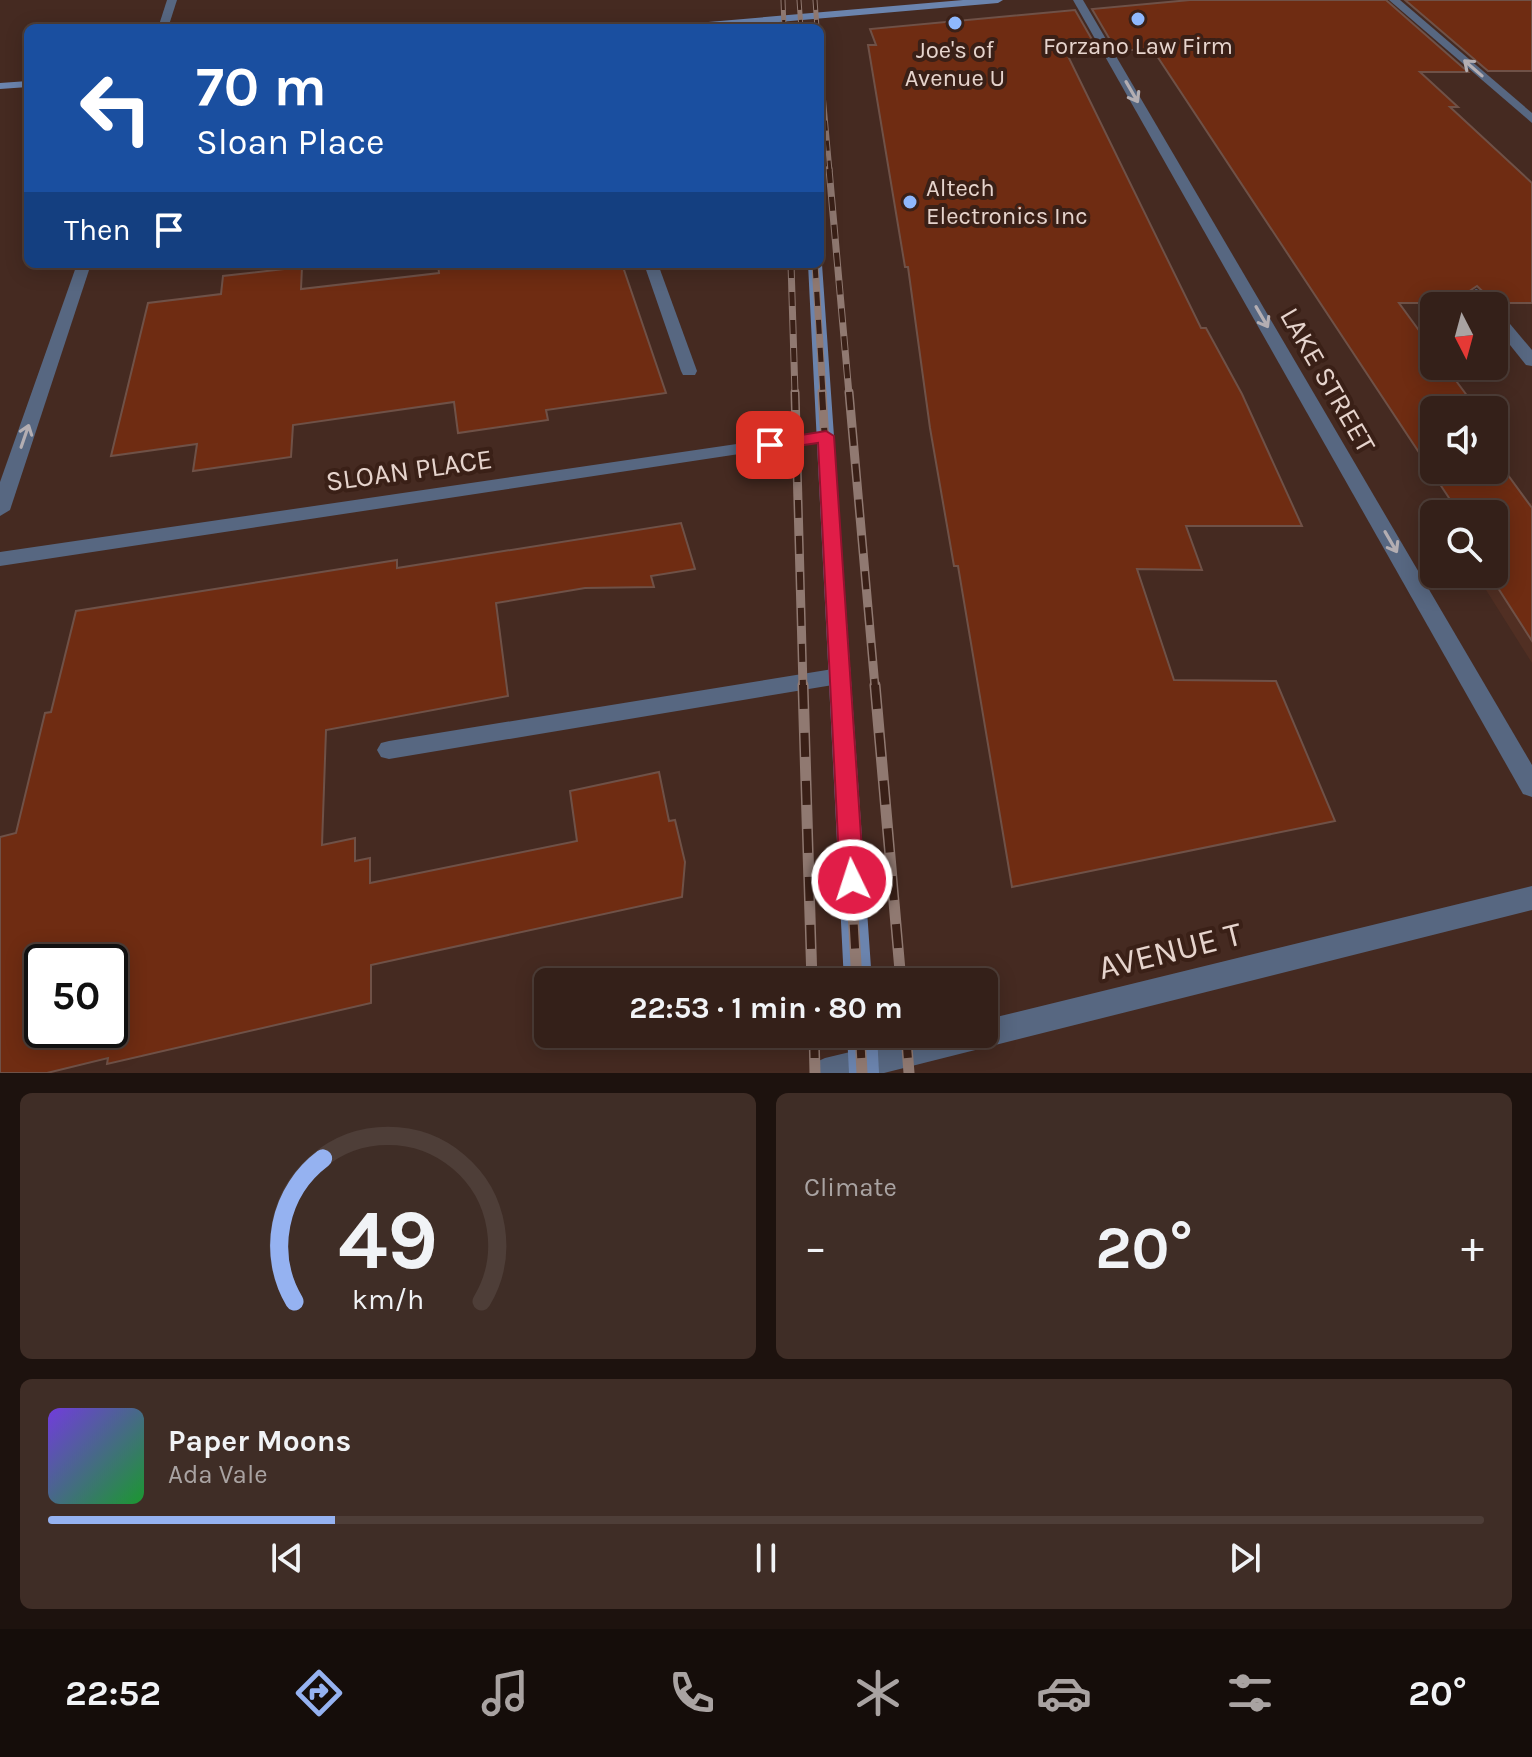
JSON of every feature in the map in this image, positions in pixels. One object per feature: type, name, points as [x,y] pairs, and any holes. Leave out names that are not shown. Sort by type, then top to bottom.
[{"type":"main road","points":[[720,24],[998,0]]},
{"type":"main road","points":[[0,86],[24,84]]},
{"type":"main road","points":[[815,268],[857,968]]},
{"type":"street","points":[[164,24],[172,0]]},
{"type":"street","name":"LAKE STREET","points":[[1078,0],[1532,787]]},
{"type":"street","points":[[1394,0],[1532,119]]},
{"type":"street","points":[[0,510],[83,268]]},
{"type":"street","points":[[652,268],[689,371]]},
{"type":"street","points":[[1508,331],[1530,356]]},
{"type":"street","name":"SLOAN PLACE","points":[[0,559],[826,436]]},
{"type":"street","points":[[389,750],[839,676]]},
{"type":"street","name":"AVENUE T","points":[[825,1073],[863,1057],[1532,898]]},
{"type":"shaded area","points":[[1508,503],[1532,503],[1532,663],[1485,588],[1508,588]]},
{"type":"building","points":[[1190,0],[1386,0],[1468,72],[1420,72],[1458,107],[1450,107],[1532,183],[1532,303],[1508,303],[1508,292],[1483,292],[1477,286],[1468,292],[1420,292],[1420,303],[1399,303],[1420,332],[1420,380],[1455,380],[1467,396],[1420,396],[1420,454],[1153,50],[1116,50],[1092,9]]},
{"type":"building","points":[[1405,0],[1532,0],[1532,71],[1488,71]]},
{"type":"building","points":[[1075,10],[1098,50],[1065,50],[1201,328],[1206,328],[1242,394],[1302,526],[1186,526],[1202,570],[1137,569],[1174,680],[1276,681],[1335,821],[1012,887],[958,566],[954,566],[930,428],[908,267],[905,267],[868,45],[876,45],[870,29]]},
{"type":"building","points":[[293,268],[302,268],[301,289],[439,273],[438,268],[623,268],[666,393],[546,410],[548,420],[458,433],[454,402],[293,425],[291,457],[193,471],[197,444],[111,456],[148,303],[221,294],[223,276]]},
{"type":"building","points":[[1508,475],[1532,508],[1532,641],[1498,588],[1508,588],[1508,500],[1450,500],[1440,484],[1508,484]]},
{"type":"building","points":[[681,523],[695,569],[651,576],[654,587],[585,588],[496,603],[508,696],[326,730],[322,845],[355,838],[355,861],[370,858],[370,883],[577,841],[570,791],[659,772],[669,821],[675,820],[685,862],[682,897],[371,965],[371,1003],[107,1064],[108,1058],[47,1073],[0,1073],[0,837],[16,833],[45,713],[51,712],[76,611],[397,560],[397,568]]},
{"type":"railway","points":[[783,0],[784,24]]},
{"type":"railway","points":[[799,0],[801,24]]},
{"type":"railway","points":[[815,0],[817,24]]},
{"type":"railway","points":[[824,105],[830,171]]},
{"type":"railway","points":[[829,169],[849,394]]},
{"type":"railway","points":[[791,268],[795,394]]},
{"type":"railway","points":[[815,268],[823,394]]},
{"type":"railway","points":[[795,392],[803,687]]},
{"type":"railway","points":[[822,392],[840,687]]},
{"type":"railway","points":[[849,392],[875,687]]},
{"type":"railway","points":[[803,685],[812,968]]},
{"type":"railway","points":[[840,685],[856,968]]},
{"type":"railway","points":[[875,685],[900,968]]},
{"type":"railway","points":[[814,1048],[815,1073]]},
{"type":"railway","points":[[861,1048],[862,1073]]},
{"type":"railway","points":[[907,1048],[909,1073]]},
{"type":"place","name":"Forzano Law Firm","points":[[1138,19]]},
{"type":"place","name":"Joe's of Avenue U","points":[[955,23]]},
{"type":"place","name":"Altech Electronics Inc","points":[[910,202]]},
{"type":"route","points":[[770,445],[826,436],[852,880]]}]
